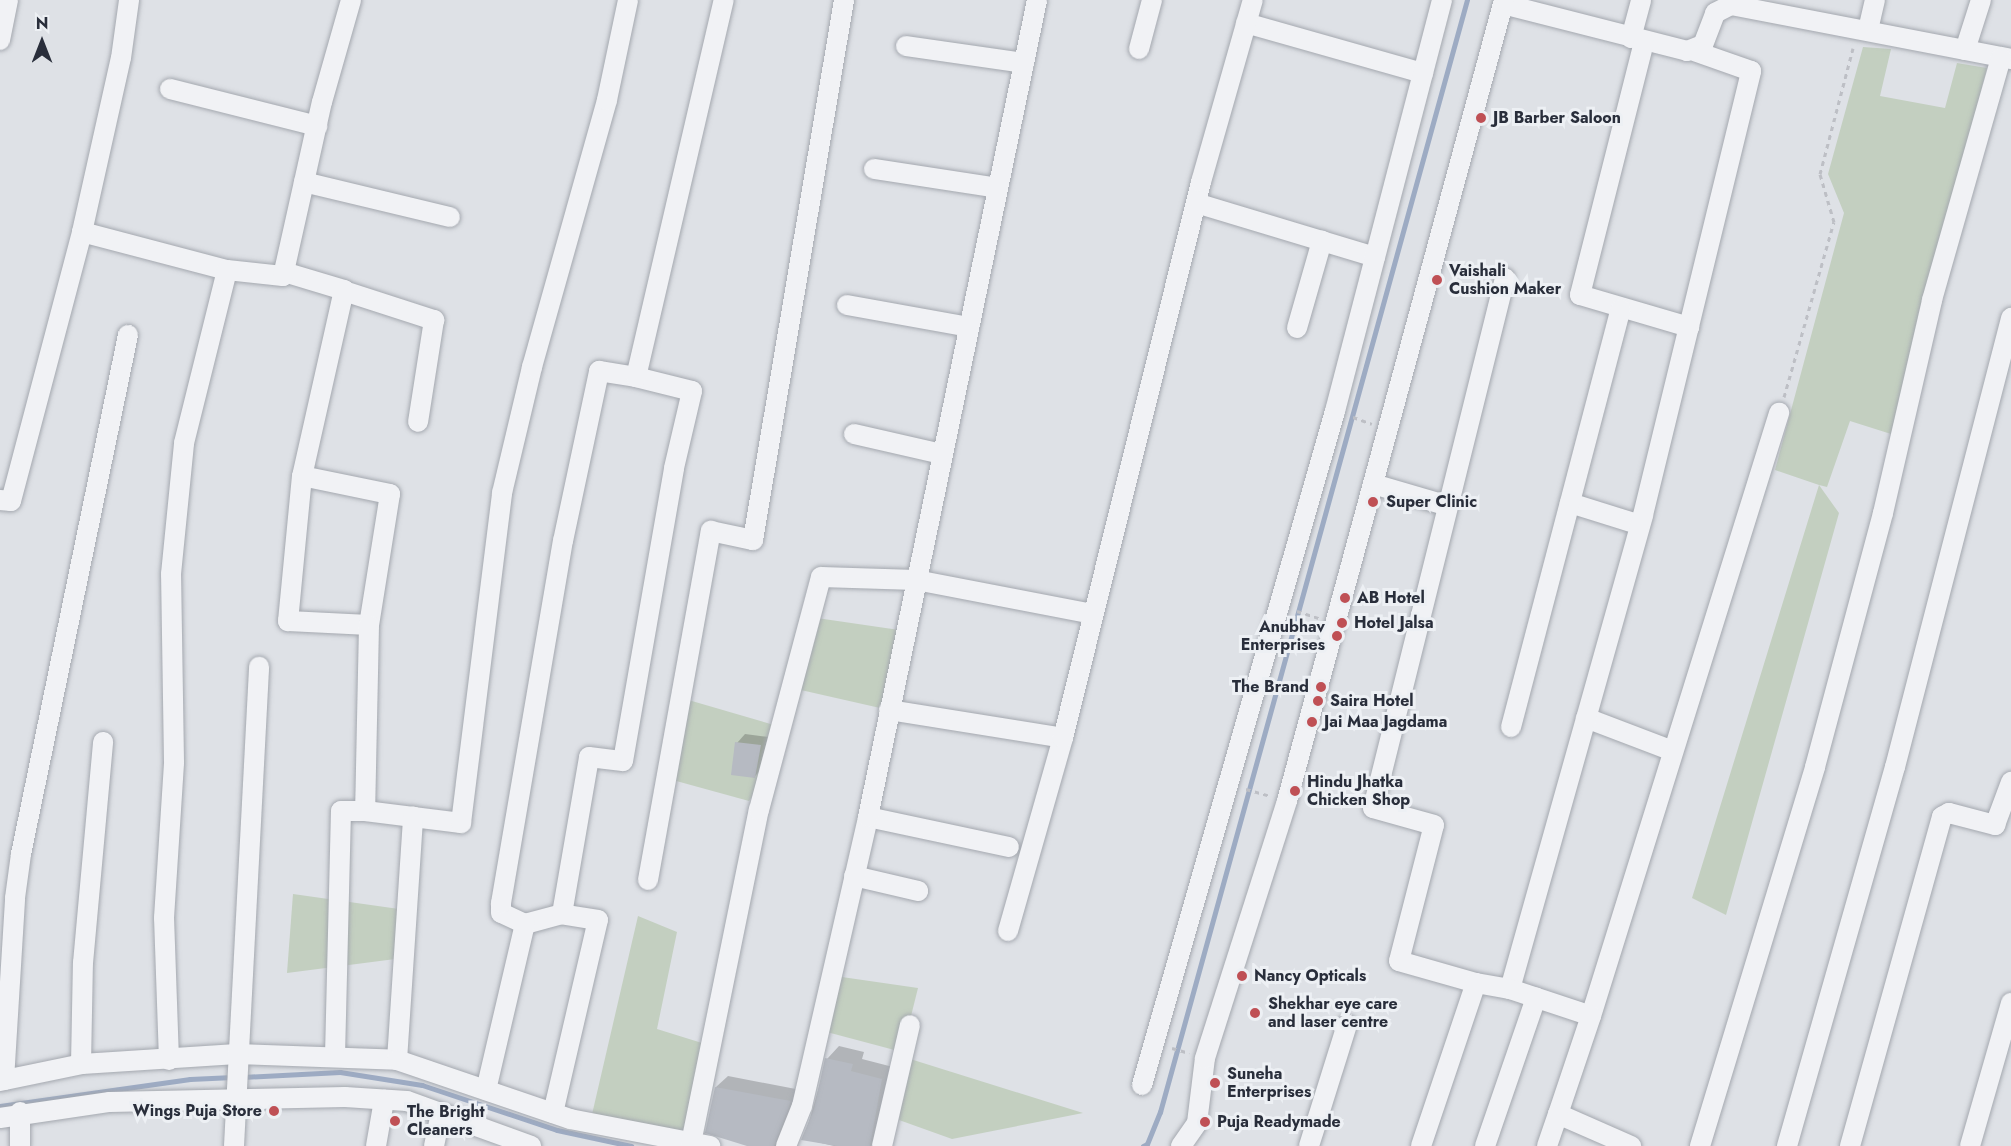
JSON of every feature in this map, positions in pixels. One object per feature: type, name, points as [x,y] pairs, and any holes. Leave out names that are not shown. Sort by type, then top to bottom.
[{"type":"street","points":[[0,40],[8,0]]},
{"type":"street","points":[[0,500],[11,501],[82,232],[122,58],[129,0]]},
{"type":"street","points":[[82,232],[227,270],[283,276],[317,126],[351,0]]},
{"type":"street","points":[[335,1056],[341,811],[365,811],[461,823],[502,493],[532,367],[607,100],[628,0]]},
{"type":"street","points":[[636,377],[724,0]]},
{"type":"street","points":[[648,880],[711,531],[753,540],[844,0]]},
{"type":"street","points":[[786,1146],[802,1106],[868,817],[1037,0]]},
{"type":"street","points":[[1139,50],[1152,0]]},
{"type":"street","points":[[1008,931],[1063,738],[1196,203],[1253,0]]},
{"type":"street","points":[[1142,1085],[1375,257],[1442,0]]},
{"type":"street","points":[[1641,0],[1637,40],[1580,295],[1621,309],[1689,327]]},
{"type":"street","points":[[1863,30],[1875,0]]},
{"type":"street","points":[[1965,50],[1981,0]]},
{"type":"street","points":[[1181,1146],[1197,1123],[1205,1058],[1287,801],[1504,2],[1637,40],[1695,51],[1751,71],[1640,525],[1510,989]]},
{"type":"street","points":[[1695,51],[1703,45],[1722,3],[2006,59],[1932,300],[1883,513],[1815,767],[1700,1146]]},
{"type":"street","points":[[1246,23],[1423,73]]},
{"type":"street","points":[[906,46],[1024,63]]},
{"type":"street","points":[[170,89],[317,126]]},
{"type":"street","points":[[874,169],[998,188]]},
{"type":"street","points":[[304,182],[450,217]]},
{"type":"street","points":[[1196,203],[1375,257]]},
{"type":"street","points":[[1297,328],[1322,241]]},
{"type":"street","points":[[169,1060],[164,918],[174,762],[174,523],[184,443],[227,270]]},
{"type":"street","points":[[284,272],[434,320],[418,423]]},
{"type":"street","points":[[1505,278],[1372,808],[1434,825],[1399,962],[1476,983],[1510,989],[1591,1016]]},
{"type":"street","points":[[344,291],[303,476],[288,621],[369,625]]},
{"type":"street","points":[[847,305],[969,327]]},
{"type":"street","points":[[1510,727],[1621,309]]},
{"type":"street","points":[[1787,1146],[1895,767],[2011,318]]},
{"type":"street","points":[[128,335],[21,854],[15,898],[2,1081],[81,1064],[335,1056],[397,1060],[553,1113],[701,1145],[759,810],[821,577],[916,580],[1093,614]]},
{"type":"street","points":[[553,1113],[598,920],[562,914],[525,924],[507,918],[500,906],[563,541],[599,371],[636,377],[693,391],[674,468],[623,762],[589,757],[562,914]]},
{"type":"street","points":[[1547,1146],[1591,1016],[1779,413]]},
{"type":"street","points":[[854,434],[942,454]]},
{"type":"street","points":[[303,476],[390,494],[369,625],[365,811]]},
{"type":"street","points":[[1373,484],[1448,506]]},
{"type":"street","points":[[1570,503],[1640,525]]},
{"type":"street","points":[[234,1146],[259,667]]},
{"type":"street","points":[[889,710],[1063,738]]},
{"type":"street","points":[[1586,718],[1673,751]]},
{"type":"street","points":[[81,1064],[83,963],[103,742]]},
{"type":"street","points":[[1850,1146],[1942,817],[1949,813],[1995,825],[2011,782]]},
{"type":"street","points":[[397,1060],[413,817]]},
{"type":"street","points":[[868,817],[1009,847]]},
{"type":"street","points":[[854,876],[918,891]]},
{"type":"street","points":[[486,1090],[525,924]]},
{"type":"street","points":[[1421,1146],[1476,983]]},
{"type":"street","points":[[1485,1146],[1536,998]]},
{"type":"street","points":[[1970,1146],[2011,1003]]},
{"type":"street","points":[[882,1146],[910,1024]]},
{"type":"street","points":[[1309,1146],[1347,1024]]},
{"type":"street","points":[[0,1118],[20,1113],[110,1102],[237,1093],[407,1101],[531,1146]]},
{"type":"street","points":[[376,1146],[384,1100]]},
{"type":"street","points":[[20,1113],[20,1146]]},
{"type":"street","points":[[434,1146],[441,1113]]},
{"type":"street","points":[[1558,1114],[1631,1146]]},
{"type":"path","points":[[1779,413],[1834,222],[1820,174],[1863,30]]},
{"type":"path","points":[[1348,416],[1369,423]]},
{"type":"path","points":[[1291,609],[1313,616]]},
{"type":"path","points":[[1273,684],[1291,687]]},
{"type":"path","points":[[1245,788],[1267,795]]},
{"type":"path","points":[[1165,1046],[1190,1054]]},
{"type":"green space","points":[[1863,47],[1891,49],[1880,96],[1945,108],[1957,63],[1987,68],[1891,434],[1850,421],[1827,487],[1775,470],[1844,213],[1828,174]]},
{"type":"green space","points":[[1819,485],[1839,513],[1726,915],[1692,898]]},
{"type":"green space","points":[[810,617],[906,631],[889,710],[792,688]]},
{"type":"green space","points":[[685,699],[774,725],[765,778],[749,801],[669,779]]},
{"type":"green space","points":[[293,894],[406,910],[403,958],[287,973]]},
{"type":"green space","points":[[638,916],[677,932],[657,1029],[702,1043],[688,1136],[590,1123]]},
{"type":"green space","points":[[835,976],[918,988],[902,1052],[823,1031]]},
{"type":"green space","points":[[907,1058],[1083,1113],[952,1139],[899,1120]]},
{"type":"building","points":[[735,742],[761,745],[755,778],[731,775]]},
{"type":"building","points":[[825,1058],[853,1064],[851,1071],[882,1079],[870,1146],[837,1146],[801,1140],[814,1109]]},
{"type":"building","points":[[715,1087],[791,1101],[774,1146],[747,1146],[705,1133]]},
{"type":"waterway","points":[[1143,1146],[1147,1144],[1160,1112],[1467,0]]},
{"type":"waterway","points":[[243,1077],[340,1072],[422,1085],[557,1130],[631,1146]]},
{"type":"waterway","points":[[0,1106],[190,1079],[233,1077]]},
{"type":"place","name":"JB Barber Saloon","points":[[1481,118]]},
{"type":"place","name":"Vaishali Cushion Maker","points":[[1437,280]]},
{"type":"place","name":"Super Clinic","points":[[1373,502]]},
{"type":"place","name":"AB Hotel","points":[[1345,598]]},
{"type":"place","name":"Hotel Jalsa","points":[[1342,623]]},
{"type":"place","name":"Anubhav Enterprises","points":[[1337,636]]},
{"type":"place","name":"The Brand","points":[[1321,687]]},
{"type":"place","name":"Saira Hotel","points":[[1318,701]]},
{"type":"place","name":"Jai Maa Jagdama","points":[[1312,722]]},
{"type":"place","name":"Hindu Jhatka Chicken Shop","points":[[1295,791]]},
{"type":"place","name":"Nancy Opticals","points":[[1242,976]]},
{"type":"place","name":"Shekhar eye care and laser centre","points":[[1255,1013]]},
{"type":"place","name":"Suneha Enterprises","points":[[1215,1083]]},
{"type":"place","name":"Wings Puja Store","points":[[274,1111]]},
{"type":"place","name":"The Bright Cleaners","points":[[395,1121]]},
{"type":"place","name":"Puja Readymade","points":[[1205,1122]]}]
